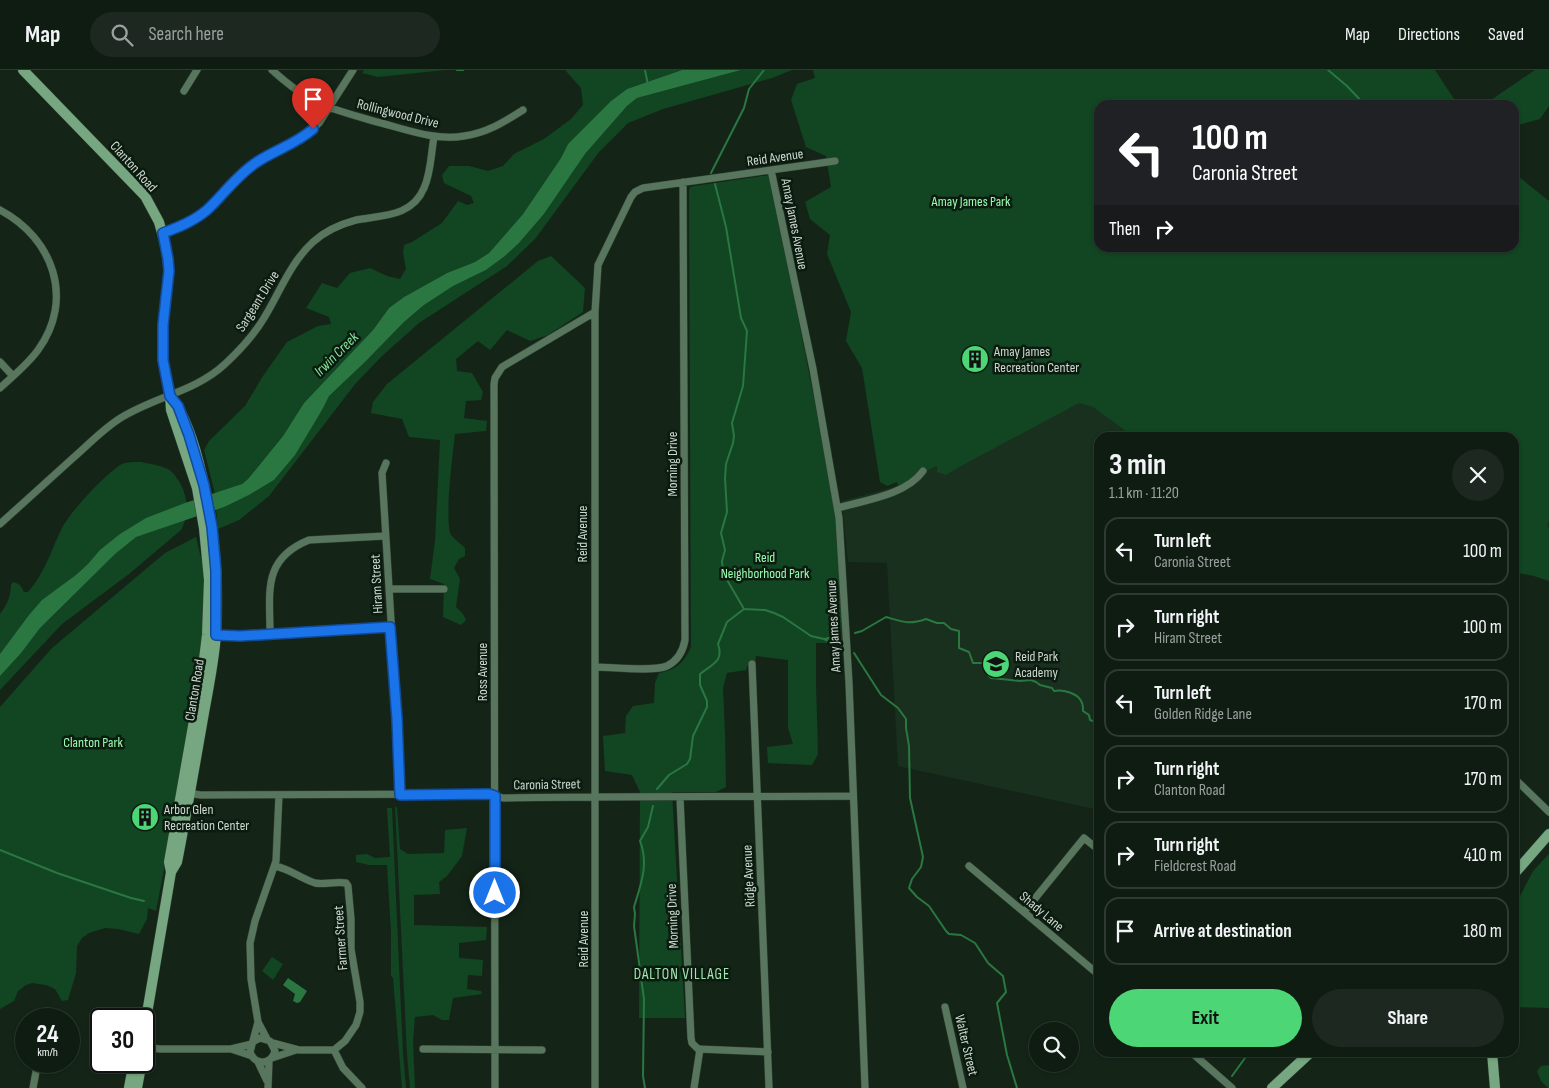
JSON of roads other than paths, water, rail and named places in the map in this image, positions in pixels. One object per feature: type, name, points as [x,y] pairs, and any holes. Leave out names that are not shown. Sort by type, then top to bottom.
[{"type":"main road","name":"Clanton Road","points":[[23,70],[145,196],[153,208],[163,233],[169,271],[163,325],[163,360],[171,410],[200,487],[216,571],[211,635],[211,670],[186,793],[177,862],[171,872],[148,1008]]},
{"type":"main road","points":[[1519,868],[1549,834]]},
{"type":"main road","points":[[1272,1088],[1306,1057]]},
{"type":"main road","points":[[1492,1057],[1495,1088]]},
{"type":"main road","points":[[129,1088],[132,1073]]},
{"type":"main road","points":[[137,1088],[140,1073]]},
{"type":"street","points":[[184,91],[197,70]]},
{"type":"street","name":"Rollingwood Drive","points":[[272,70],[302,94],[330,108],[434,136],[456,137],[478,134],[499,126],[524,110]]},
{"type":"street","points":[[163,233],[195,218],[207,210],[243,172],[257,162],[306,135],[319,123],[330,108],[353,70]]},
{"type":"street","name":"Sargeant Drive","points":[[0,524],[107,428],[135,409],[198,384],[239,351],[265,317],[295,262],[315,241],[338,226],[357,220],[393,214],[410,207],[424,190],[427,182],[434,136]]},
{"type":"street","name":"Reid Avenue","points":[[595,1088],[595,312],[598,265],[631,197],[643,188],[835,161]]},
{"type":"street","name":"Amay James Avenue","points":[[772,170],[838,508],[843,570],[865,1088]]},
{"type":"street","name":"Morning Drive","points":[[595,667],[665,667],[676,660],[682,652],[685,640],[683,182]]},
{"type":"street","points":[[0,210],[26,227],[40,244],[47,255],[54,274],[56,293],[53,318],[46,337],[31,359],[0,388]]},
{"type":"street","name":"Ross Avenue","points":[[495,1088],[495,378],[502,367],[509,362],[595,312]]},
{"type":"street","points":[[0,362],[13,376]]},
{"type":"street","name":"Hiram Street","points":[[386,463],[382,473],[390,589],[390,627],[397,719],[400,795]]},
{"type":"street","points":[[838,508],[905,488],[916,480],[923,471]]},
{"type":"street","points":[[270,633],[269,588],[271,577],[277,564],[287,553],[299,544],[309,540],[385,536]]},
{"type":"street","points":[[390,589],[444,589]]},
{"type":"street","points":[[211,635],[240,636],[390,627]]},
{"type":"street","name":"Ridge Avenue","points":[[752,664],[769,1088]]},
{"type":"street","points":[[1519,783],[1549,812]]},
{"type":"street","name":"Caronia Street","points":[[186,793],[201,795],[489,794],[503,798],[853,796]]},
{"type":"street","points":[[252,1056],[250,1048],[258,1022],[251,979],[250,943],[255,921],[275,866],[279,795]]},
{"type":"street","name":"Morning Drive","points":[[680,798],[690,1038],[692,1043],[700,1049]]},
{"type":"street","points":[[1024,912],[1084,838],[1094,846]]},
{"type":"street","name":"Farmer Street","points":[[275,866],[286,868],[319,884],[342,882],[348,886],[351,949],[360,1012],[356,1025],[334,1050]]},
{"type":"street","name":"Shady Lane","points":[[969,866],[1094,971]]},
{"type":"street","name":"Walter Street","points":[[946,1007],[963,1088]]},
{"type":"street","points":[[258,1022],[275,1051],[271,1059],[267,1085]]},
{"type":"street","points":[[155,1048],[231,1049],[253,1043],[260,1038],[296,1050],[334,1050],[343,1068],[362,1088]]},
{"type":"street","points":[[231,1049],[252,1056],[258,1062],[267,1085]]},
{"type":"street","points":[[694,1088],[700,1049],[768,1052]]},
{"type":"street","points":[[258,1062],[266,1062],[296,1050]]},
{"type":"street","points":[[423,1050],[542,1050]]},
{"type":"street","points":[[1197,1057],[1232,1088]]},
{"type":"street","points":[[33,1088],[36,1073]]},
{"type":"waterway","points":[[457,70],[463,70]]},
{"type":"waterway","points":[[645,70],[648,85]]},
{"type":"waterway","points":[[711,173],[744,108],[749,89],[764,70]]},
{"type":"waterway","points":[[1328,70],[1360,100]]},
{"type":"waterway","points":[[715,184],[726,227],[741,318],[747,331],[743,386],[732,423],[733,443],[726,464],[727,512],[721,533],[725,550],[722,561],[723,573],[744,609]]},
{"type":"waterway","points":[[657,789],[669,775],[687,764],[690,759],[693,736],[707,707],[707,701],[700,685],[700,674],[716,662],[720,654],[718,644],[727,622],[744,609],[765,610],[783,617],[811,636],[824,639],[841,647]]},
{"type":"waterway","points":[[855,633],[886,617],[906,622],[926,619],[937,623],[944,623],[951,629],[959,631],[959,648],[969,652],[973,663],[983,663],[991,678],[1020,681],[1031,680],[1052,688],[1054,691],[1070,692],[1080,700],[1083,705],[1083,711],[1089,715],[1090,720],[1094,721]]},
{"type":"waterway","points":[[824,639],[839,636]]},
{"type":"waterway","points":[[854,653],[881,695],[898,708],[906,719],[909,746],[910,798],[923,857],[921,867],[912,879],[909,888],[929,906],[949,934],[961,935],[975,943],[988,963],[1003,976],[1006,992],[997,1003],[1007,1055],[1017,1088]]},
{"type":"waterway","points":[[645,1088],[643,1076],[644,999],[634,926],[634,907],[644,866],[643,849],[640,841],[648,827],[653,806]]},
{"type":"waterway","points":[[0,850],[57,873],[144,901]]},
{"type":"waterway","points":[[1232,1076],[1245,1057]]},
{"type":"place","name":"Amay James Recreation Center","points":[[975,359]]},
{"type":"place","name":"Reid Park Academy","points":[[996,664]]},
{"type":"place","name":"Arbor Glen Recreation Center","points":[[145,817]]},
{"type":"district","name":"DALTON VILLAGE","points":[[682,974]]},
{"type":"park label","name":"Amay James Park","points":[[971,201]]},
{"type":"park label","name":"Reid Neighborhood Park","points":[[765,566]]},
{"type":"park label","name":"Clanton Park","points":[[93,742]]},
{"type":"water label","name":"Irwin Creek","points":[[336,354]]}]
